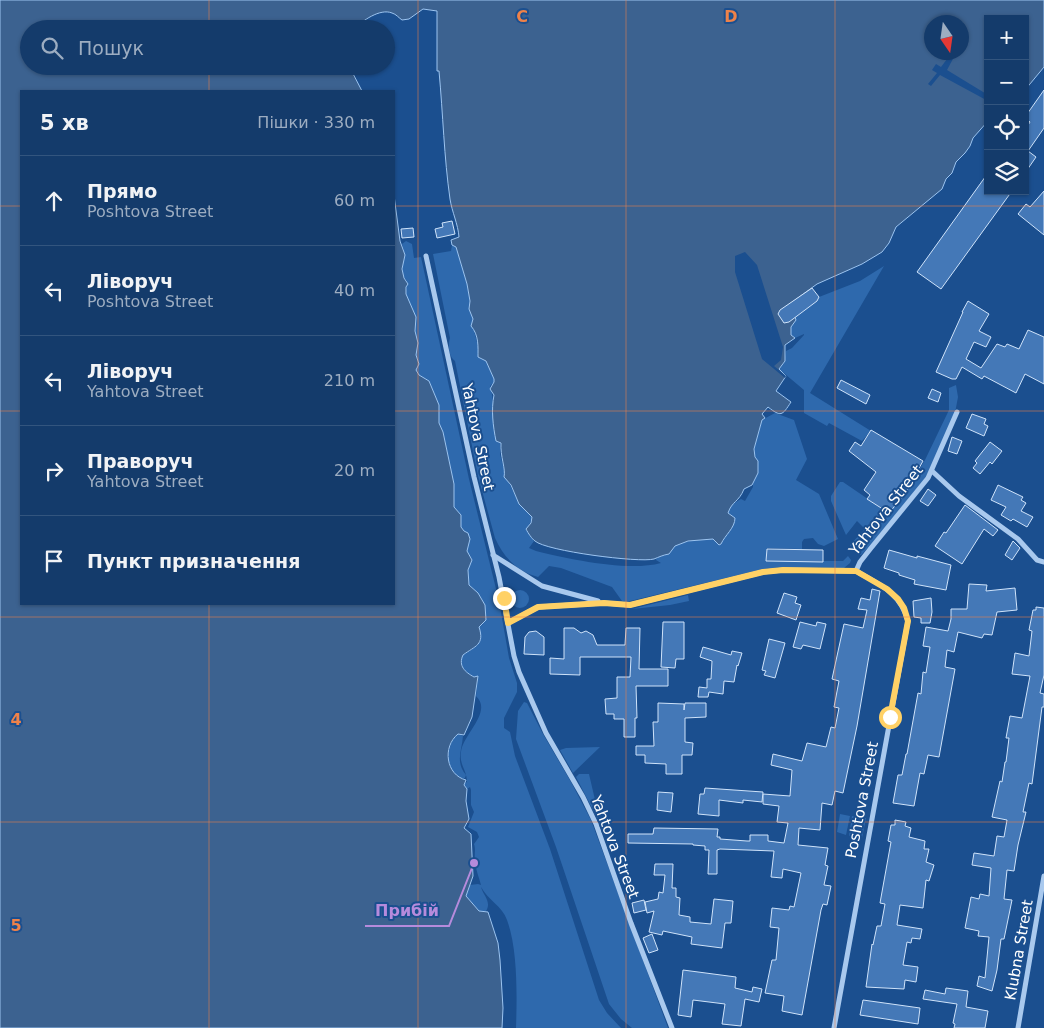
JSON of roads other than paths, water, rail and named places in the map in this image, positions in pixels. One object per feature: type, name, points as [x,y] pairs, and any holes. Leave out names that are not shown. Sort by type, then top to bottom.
[{"type":"street","name":"Yahtova Street","points":[[426,256],[474,477],[500,584],[514,656],[527,692],[546,733],[583,797],[599,831],[631,923],[672,1028]]},
{"type":"street","name":"Yahtova Street","points":[[508,623],[538,607],[604,603],[630,605],[763,572],[783,570],[856,571],[871,548],[928,478],[957,412]]},
{"type":"street","points":[[932,471],[959,496],[1018,539],[1037,560],[1044,562]]},
{"type":"street","points":[[492,555],[542,586],[604,603]]},
{"type":"street","name":"Poshtova Street","points":[[834,1028],[908,621],[904,608],[898,599],[887,589],[856,571]]},
{"type":"street","name":"Klubna Street","points":[[1018,1028],[1044,876]]},
{"type":"place","name":"Прибій","points":[[474,863]]}]
